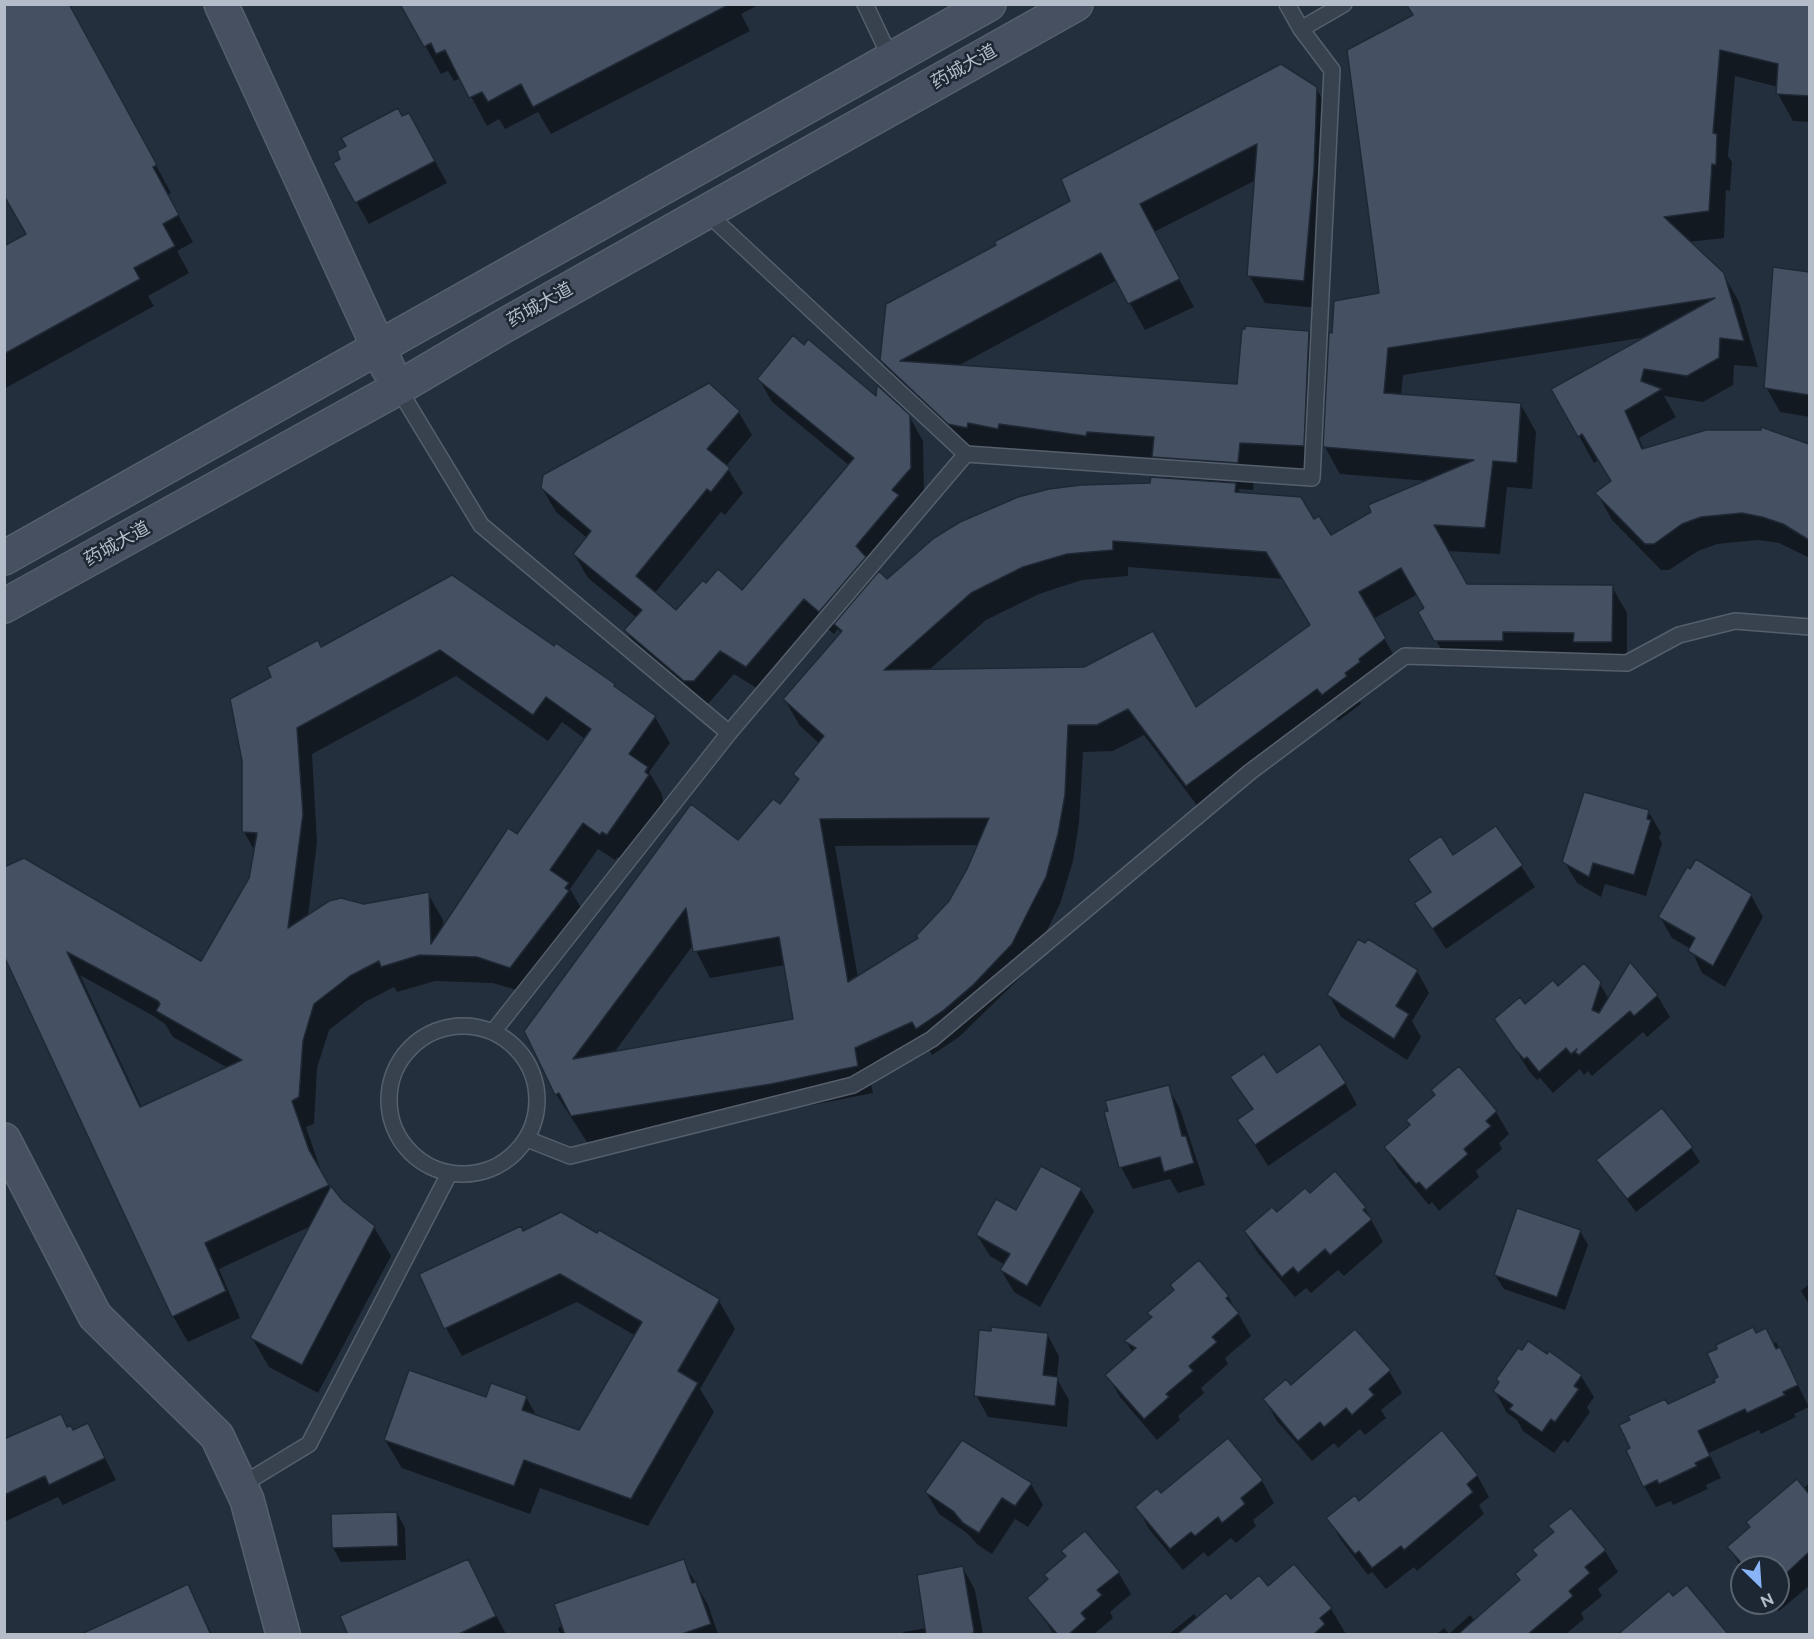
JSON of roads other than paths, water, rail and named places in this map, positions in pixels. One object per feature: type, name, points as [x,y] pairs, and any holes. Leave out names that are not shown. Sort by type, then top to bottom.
[{"type":"main road","points":[[221,4],[398,388]]},
{"type":"main road","points":[[4,558],[892,61],[989,4]]},
{"type":"main road","name":"药城大道","points":[[4,606],[398,388],[1076,4]]},
{"type":"main road","points":[[4,1140],[95,1316],[217,1436],[247,1500],[283,1635]]},
{"type":"lane","points":[[865,4],[892,61]]},
{"type":"lane","points":[[706,212],[966,454],[1312,478],[1332,69],[1301,29],[1287,4]]},
{"type":"lane","points":[[1301,29],[1344,4]]},
{"type":"lane","points":[[398,388],[481,525],[729,733]]},
{"type":"lane","points":[[494,1032],[729,733],[966,454]]},
{"type":"lane","points":[[527,1139],[570,1156],[853,1086],[932,1039],[1250,772],[1405,656],[1627,663],[1679,635],[1735,621],[1809,627]]},
{"type":"lane","points":[[459,1026],[476,1026],[494,1032],[522,1054],[537,1086],[536,1113],[527,1139],[516,1153],[485,1172],[449,1174],[432,1169],[404,1147],[389,1114],[391,1078],[410,1047],[424,1036],[459,1026]]},
{"type":"lane","points":[[240,1486],[309,1444],[449,1174]]}]
